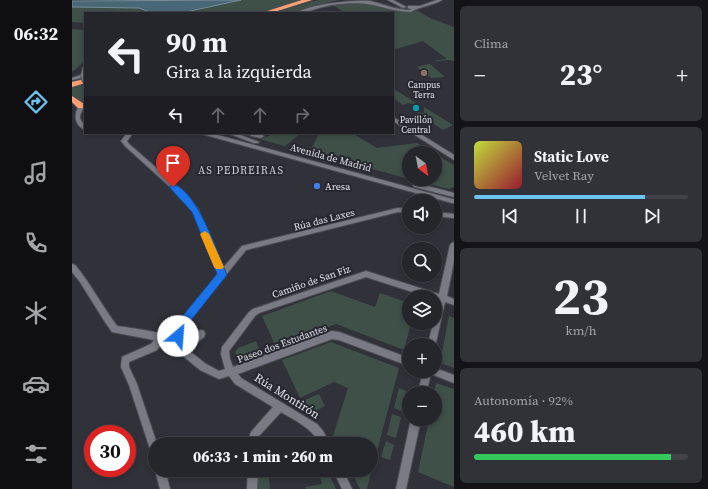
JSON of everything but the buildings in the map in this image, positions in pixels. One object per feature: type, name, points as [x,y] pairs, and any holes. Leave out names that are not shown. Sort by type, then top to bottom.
[{"type":"highway","points":[[267,12],[309,0]]},
{"type":"highway","points":[[72,84],[84,79]]},
{"type":"highway","points":[[72,98],[79,109]]},
{"type":"street","points":[[390,0],[402,7],[412,10],[412,8],[440,0]]},
{"type":"street","points":[[301,12],[320,5],[345,1],[368,2],[388,8],[402,7]]},
{"type":"street","points":[[388,8],[402,7]]},
{"type":"street","points":[[72,80],[84,79]]},
{"type":"street","points":[[79,109],[77,118],[79,123]]},
{"type":"street","points":[[394,120],[454,158]]},
{"type":"street","points":[[72,121],[79,123],[84,127]]},
{"type":"street","points":[[129,134],[124,140],[127,145],[182,194],[196,211],[222,275],[184,321],[179,347]]},
{"type":"street","name":"Avenida de Madrid","points":[[208,134],[454,199]]},
{"type":"street","name":"Avenida de Madrid","points":[[225,134],[454,199]]},
{"type":"street","points":[[233,134],[256,142]]},
{"type":"street","points":[[252,135],[261,136]]},
{"type":"street","name":"Rúa das Laxes","points":[[222,275],[244,248],[398,210],[402,210]]},
{"type":"street","points":[[442,215],[454,216]]},
{"type":"street","points":[[454,245],[442,299],[454,302]]},
{"type":"street","points":[[74,269],[115,329],[168,339],[203,368],[219,375],[231,373]]},
{"type":"street","name":"Camiño de San Fiz","points":[[231,373],[225,356],[225,350],[252,314],[256,311],[366,274],[415,290]]},
{"type":"street","points":[[179,347],[201,334]]},
{"type":"street","name":"Paseo dos Estudantes","points":[[231,373],[332,335],[339,336],[402,359]]},
{"type":"street","points":[[150,437],[133,384],[124,364],[124,360],[154,347],[162,337]]},
{"type":"street","name":"Rúa Montirón","points":[[231,373],[238,381],[314,427],[322,437]]},
{"type":"street","points":[[442,375],[454,379]]},
{"type":"street","points":[[254,437],[280,406]]},
{"type":"street","points":[[401,489],[414,426]]},
{"type":"street","points":[[162,477],[165,489]]},
{"type":"street","points":[[252,489],[253,477]]},
{"type":"street","points":[[341,477],[347,489]]},
{"type":"green space","points":[[241,0],[303,0],[261,12],[186,12]]},
{"type":"green space","points":[[318,0],[341,0],[333,1],[299,12],[275,12]]},
{"type":"green space","points":[[355,2],[373,4],[400,12],[418,11],[430,18],[454,27],[454,61],[436,61],[435,60],[447,59],[423,41],[396,49],[394,48],[394,12],[344,12],[334,6],[336,4]]},
{"type":"green space","points":[[72,7],[139,8],[151,12],[84,12],[84,23],[72,22]]},
{"type":"green space","points":[[72,29],[84,30],[84,62],[72,72]]},
{"type":"green space","points":[[430,64],[445,77],[431,78],[417,67]]},
{"type":"green space","points":[[81,84],[84,86],[84,100],[81,102],[72,96],[72,86]]},
{"type":"green space","points":[[394,89],[419,105],[408,103],[403,105],[394,99]]},
{"type":"green space","points":[[424,107],[453,125],[443,130],[415,112],[424,113]]},
{"type":"green space","points":[[242,134],[250,134],[263,138],[273,134],[300,134],[285,146]]},
{"type":"green space","points":[[319,134],[354,134],[377,148],[417,143],[422,146],[402,146],[402,177],[310,152]]},
{"type":"green space","points":[[442,158],[454,165],[454,187],[449,189],[437,186],[442,186]]},
{"type":"green space","points":[[331,291],[375,307],[380,293],[402,301],[402,330],[409,330],[407,338],[402,338],[402,349],[336,324],[276,347],[262,316]]},
{"type":"green space","points":[[449,316],[454,318],[454,368],[442,364],[442,353]]},
{"type":"green space","points":[[256,341],[261,353],[238,361],[235,352],[238,348]]},
{"type":"green space","points":[[331,342],[399,368],[378,447],[378,437],[333,436],[348,388],[334,382],[300,398],[282,360]]},
{"type":"green space","points":[[436,383],[454,389],[454,487],[418,472],[428,426],[442,426],[442,386],[435,386]]},
{"type":"green space","points":[[399,388],[402,389],[401,411],[394,408]]},
{"type":"green space","points":[[319,394],[325,406],[314,412],[305,407],[302,401]]},
{"type":"green space","points":[[392,414],[401,417],[396,438],[387,435]]},
{"type":"green space","points":[[386,441],[394,445],[390,460],[381,457]]},
{"type":"green space","points":[[255,477],[269,477],[270,489],[254,489]]},
{"type":"green space","points":[[320,477],[330,477],[336,489],[306,489],[305,487],[322,484]]},
{"type":"green space","points":[[354,477],[370,477],[367,489],[360,489]]},
{"type":"water","points":[[241,0],[186,12],[150,12],[139,8],[72,7],[72,1]]},
{"type":"slow traffic","points":[[205,234],[219,267]]},
{"type":"place","name":"Campus Terra","points":[[424,73]]},
{"type":"place","name":"Pavillón Central","points":[[416,108]]},
{"type":"place","name":"Aresa","points":[[317,186]]},
{"type":"district","name":"AS PEDREIRAS","points":[[241,170]]},
{"type":"route","points":[[173,187],[182,194],[196,211],[222,275],[184,321],[178,336]]}]
